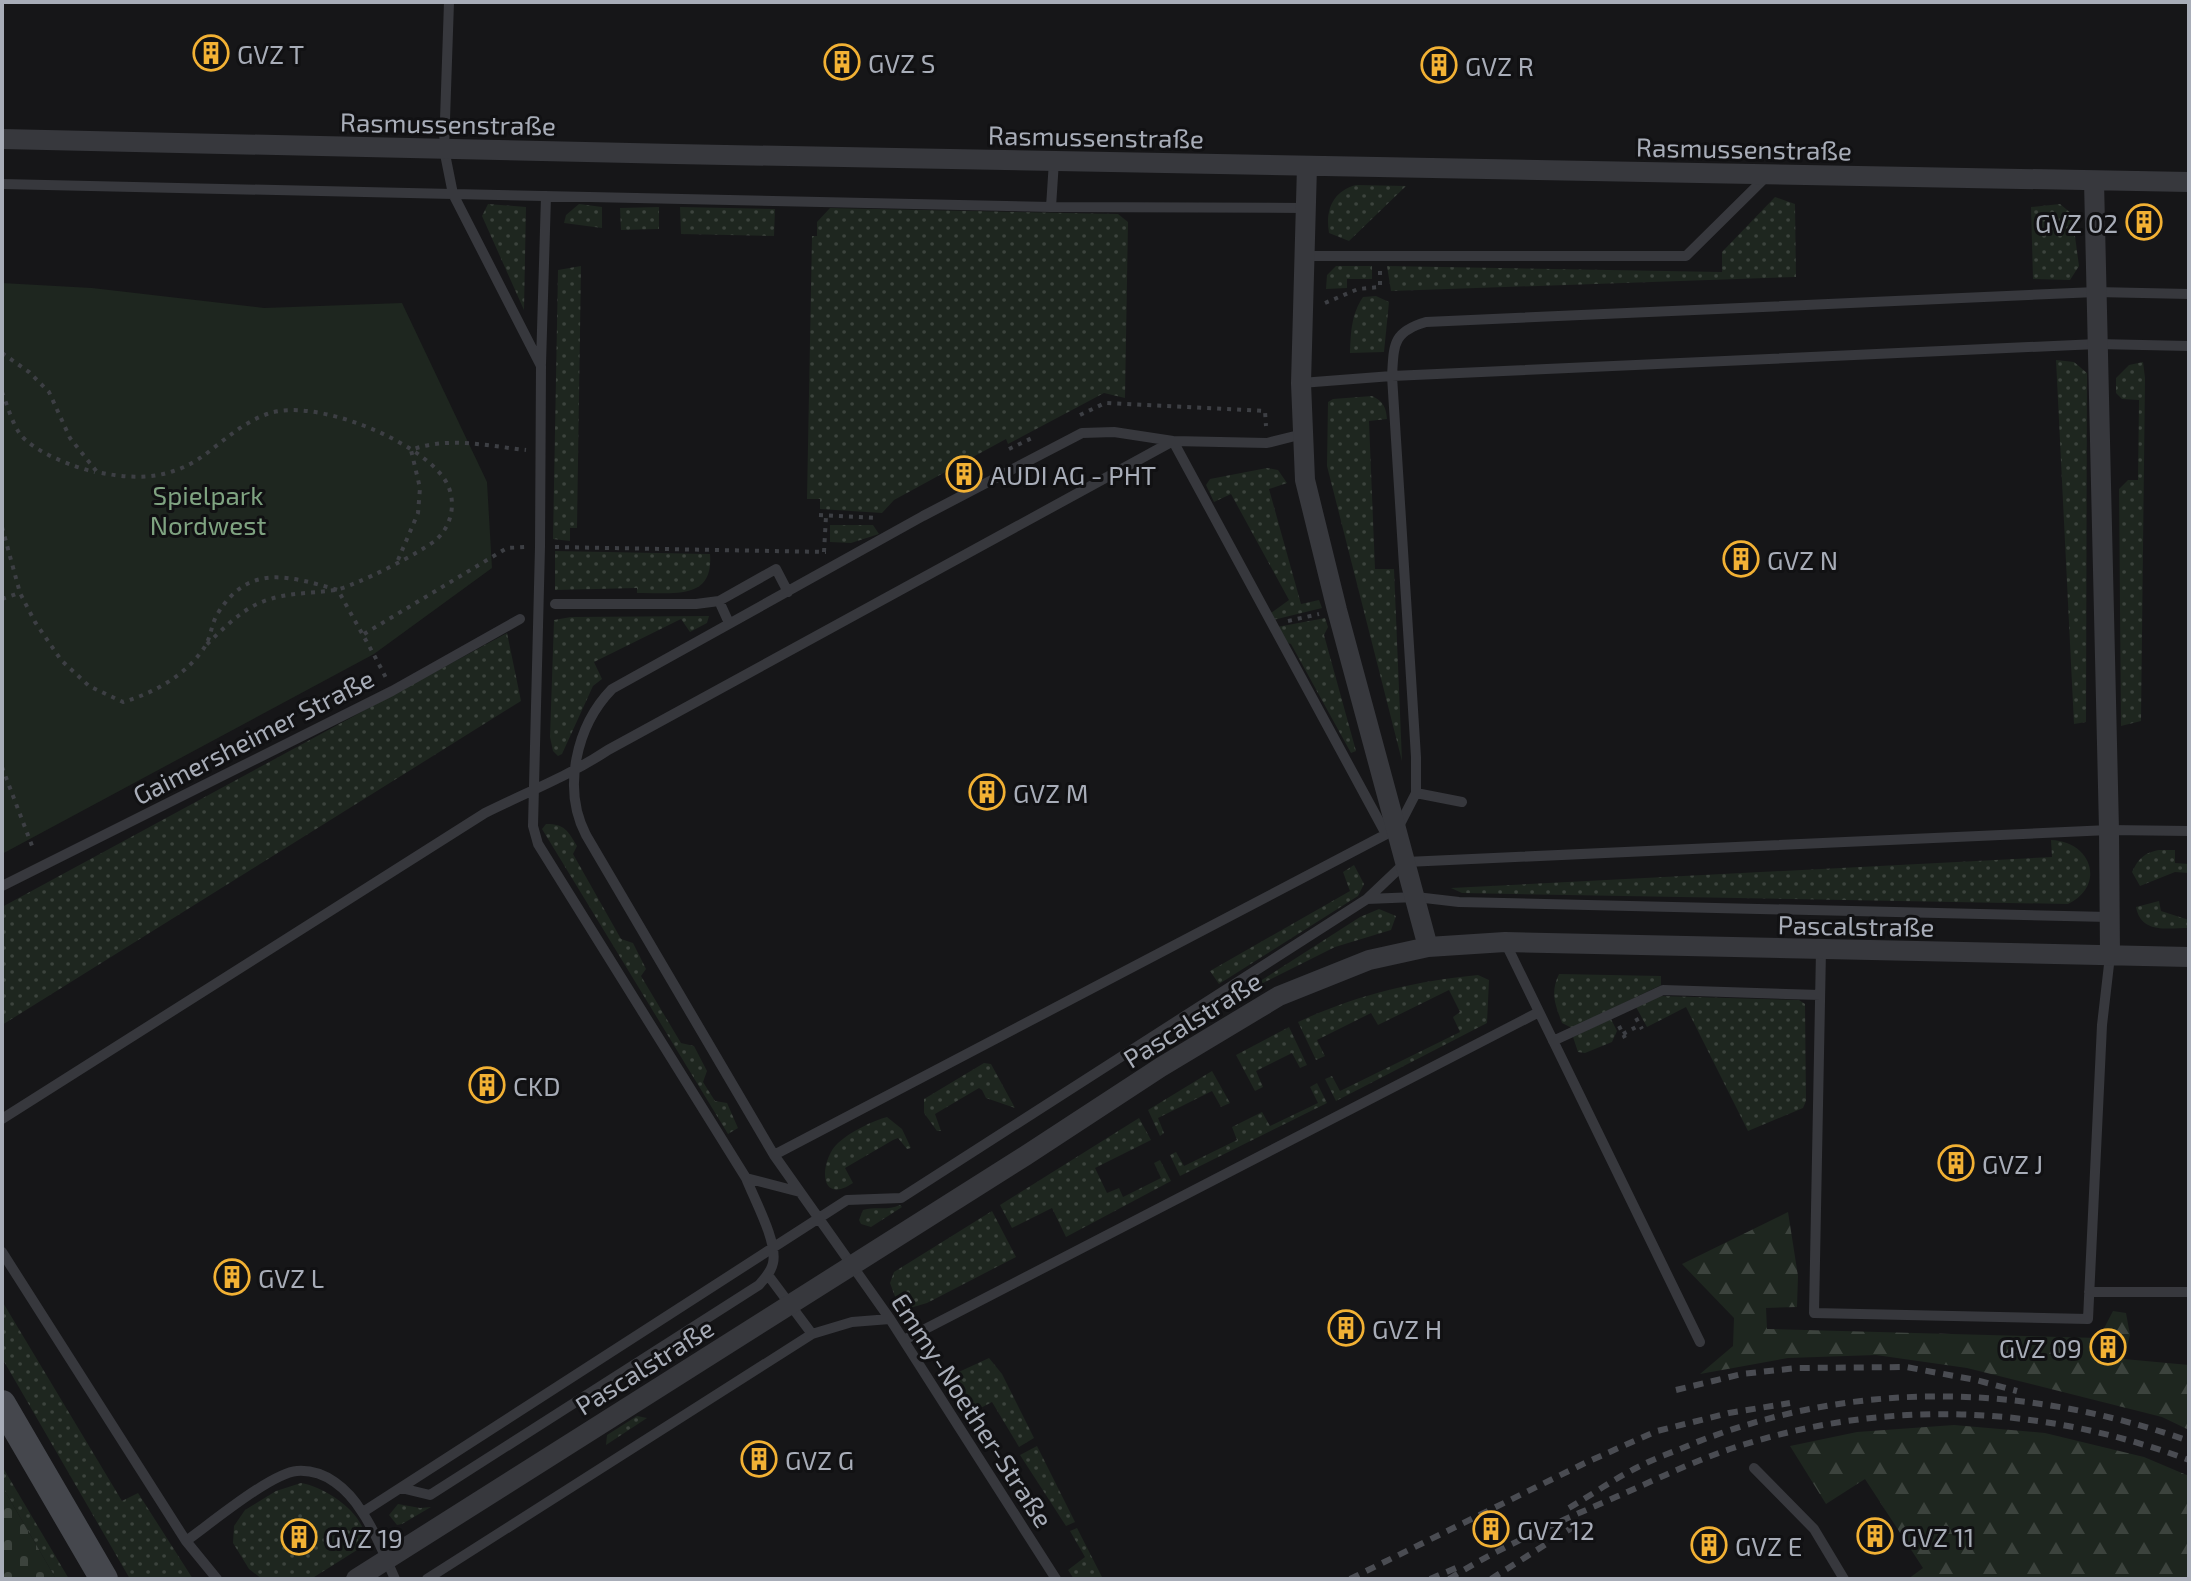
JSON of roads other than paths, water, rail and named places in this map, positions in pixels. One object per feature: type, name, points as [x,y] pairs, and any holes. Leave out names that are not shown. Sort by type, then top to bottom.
[{"type":"street","name":"Rasmussenstraße","points":[[2,139],[2189,182]]},
{"type":"street","points":[[1307,166],[1301,383],[1305,480],[1392,831],[1406,862],[1428,947]]},
{"type":"street","points":[[2094,181],[2110,956]]},
{"type":"street","name":"Pascalstraße","points":[[356,1579],[1172,1060],[1279,996],[1369,960],[1428,947],[1505,942],[2189,957]]},
{"type":"street","points":[[2,1404],[104,1579]]},
{"type":"lane","points":[[449,2],[444,149],[453,194],[541,366]]},
{"type":"lane","points":[[1051,207],[1054,161]]},
{"type":"lane","points":[[1303,256],[1686,256],[1768,175]]},
{"type":"lane","points":[[2,184],[1051,207],[1305,208]]},
{"type":"lane","points":[[401,1488],[430,1495],[759,1285],[773,1263],[773,1248],[746,1178],[538,844],[533,826],[546,196]]},
{"type":"lane","points":[[774,1155],[1392,831],[1416,793],[1392,376],[1396,340],[1405,330],[1426,322],[2096,292],[2189,294]]},
{"type":"lane","points":[[1301,383],[1392,376],[2097,344],[2189,346]]},
{"type":"lane","points":[[573,773],[584,735],[612,689],[923,516],[1082,433],[1114,432],[1173,441],[1267,443],[1303,434]]},
{"type":"lane","points":[[1173,441],[1392,831]]},
{"type":"lane","points":[[2,1119],[485,813],[534,788],[573,773],[608,750],[1173,441]]},
{"type":"lane","points":[[555,604],[719,601],[776,569],[788,592]]},
{"type":"lane","points":[[719,601],[729,623]]},
{"type":"lane","name":"Gaimersheimer Straße","points":[[2,886],[392,691],[520,619]]},
{"type":"lane","name":"Emmy-Noether-Straße","points":[[573,773],[578,818],[586,835],[774,1155],[904,1340],[1056,1579]]},
{"type":"lane","points":[[1416,793],[1462,802]]},
{"type":"lane","points":[[363,1512],[847,1200],[901,1198],[1367,899],[1406,862],[2109,830],[2189,831]]},
{"type":"lane","points":[[1367,899],[1416,897],[1459,902],[2109,917]]},
{"type":"lane","points":[[1505,942],[1700,1342]]},
{"type":"lane","points":[[1821,950],[1814,1313],[2088,1319],[2102,1025],[2110,956]]},
{"type":"lane","points":[[1553,1041],[1663,990],[1820,995]]},
{"type":"lane","points":[[904,1340],[1539,1012]]},
{"type":"lane","points":[[746,1178],[800,1192]]},
{"type":"lane","points":[[2,1252],[186,1541],[217,1579]]},
{"type":"lane","points":[[768,1275],[812,1334]]},
{"type":"lane","points":[[2089,1292],[2189,1292]]},
{"type":"lane","points":[[427,1579],[812,1334],[852,1322],[890,1319]]},
{"type":"lane","points":[[1754,1468],[1814,1529],[1844,1579]]},
{"type":"lane","points":[[186,1541],[271,1481],[294,1471],[320,1473],[345,1490],[363,1512],[395,1579]]},
{"type":"railway","points":[[1676,1390],[1742,1374],[1797,1368],[1906,1367],[2017,1391]]},
{"type":"railway","points":[[1569,1508],[1654,1459],[1692,1444],[1753,1423],[1815,1408],[1877,1399],[1940,1396],[2002,1399],[2065,1408],[2127,1422],[2189,1441]]},
{"type":"railway","points":[[1350,1579],[1587,1462],[1657,1431],[1729,1413],[1790,1403]]},
{"type":"railway","points":[[1449,1579],[1532,1534],[1702,1460],[1787,1433],[1845,1421],[1903,1415],[1961,1414],[2018,1418],[2076,1427],[2189,1460]]},
{"type":"railway","points":[[1491,1579],[1581,1522]]},
{"type":"railway","points":[[1430,1579],[1456,1568]]},
{"type":"place","name":"GVZ T","points":[[211,53]]},
{"type":"place","name":"GVZ S","points":[[842,62]]},
{"type":"place","name":"GVZ R","points":[[1439,65]]},
{"type":"place","name":"GVZ 02","points":[[2144,222]]},
{"type":"place","name":"AUDI AG - PHT","points":[[964,474]]},
{"type":"place","name":"GVZ N","points":[[1741,559]]},
{"type":"place","name":"GVZ M","points":[[987,792]]},
{"type":"place","name":"CKD","points":[[487,1085]]},
{"type":"place","name":"GVZ J","points":[[1956,1163]]},
{"type":"place","name":"GVZ L","points":[[232,1277]]},
{"type":"place","name":"GVZ H","points":[[1346,1328]]},
{"type":"place","name":"GVZ 09","points":[[2108,1347]]},
{"type":"place","name":"GVZ G","points":[[759,1459]]},
{"type":"place","name":"GVZ 12","points":[[1491,1529]]},
{"type":"place","name":"GVZ 11","points":[[1875,1536]]},
{"type":"place","name":"GVZ 19","points":[[299,1537]]},
{"type":"place","name":"GVZ E","points":[[1709,1545]]},
{"type":"park label","name":"Spielpark Nordwest","points":[[208,509]]}]
